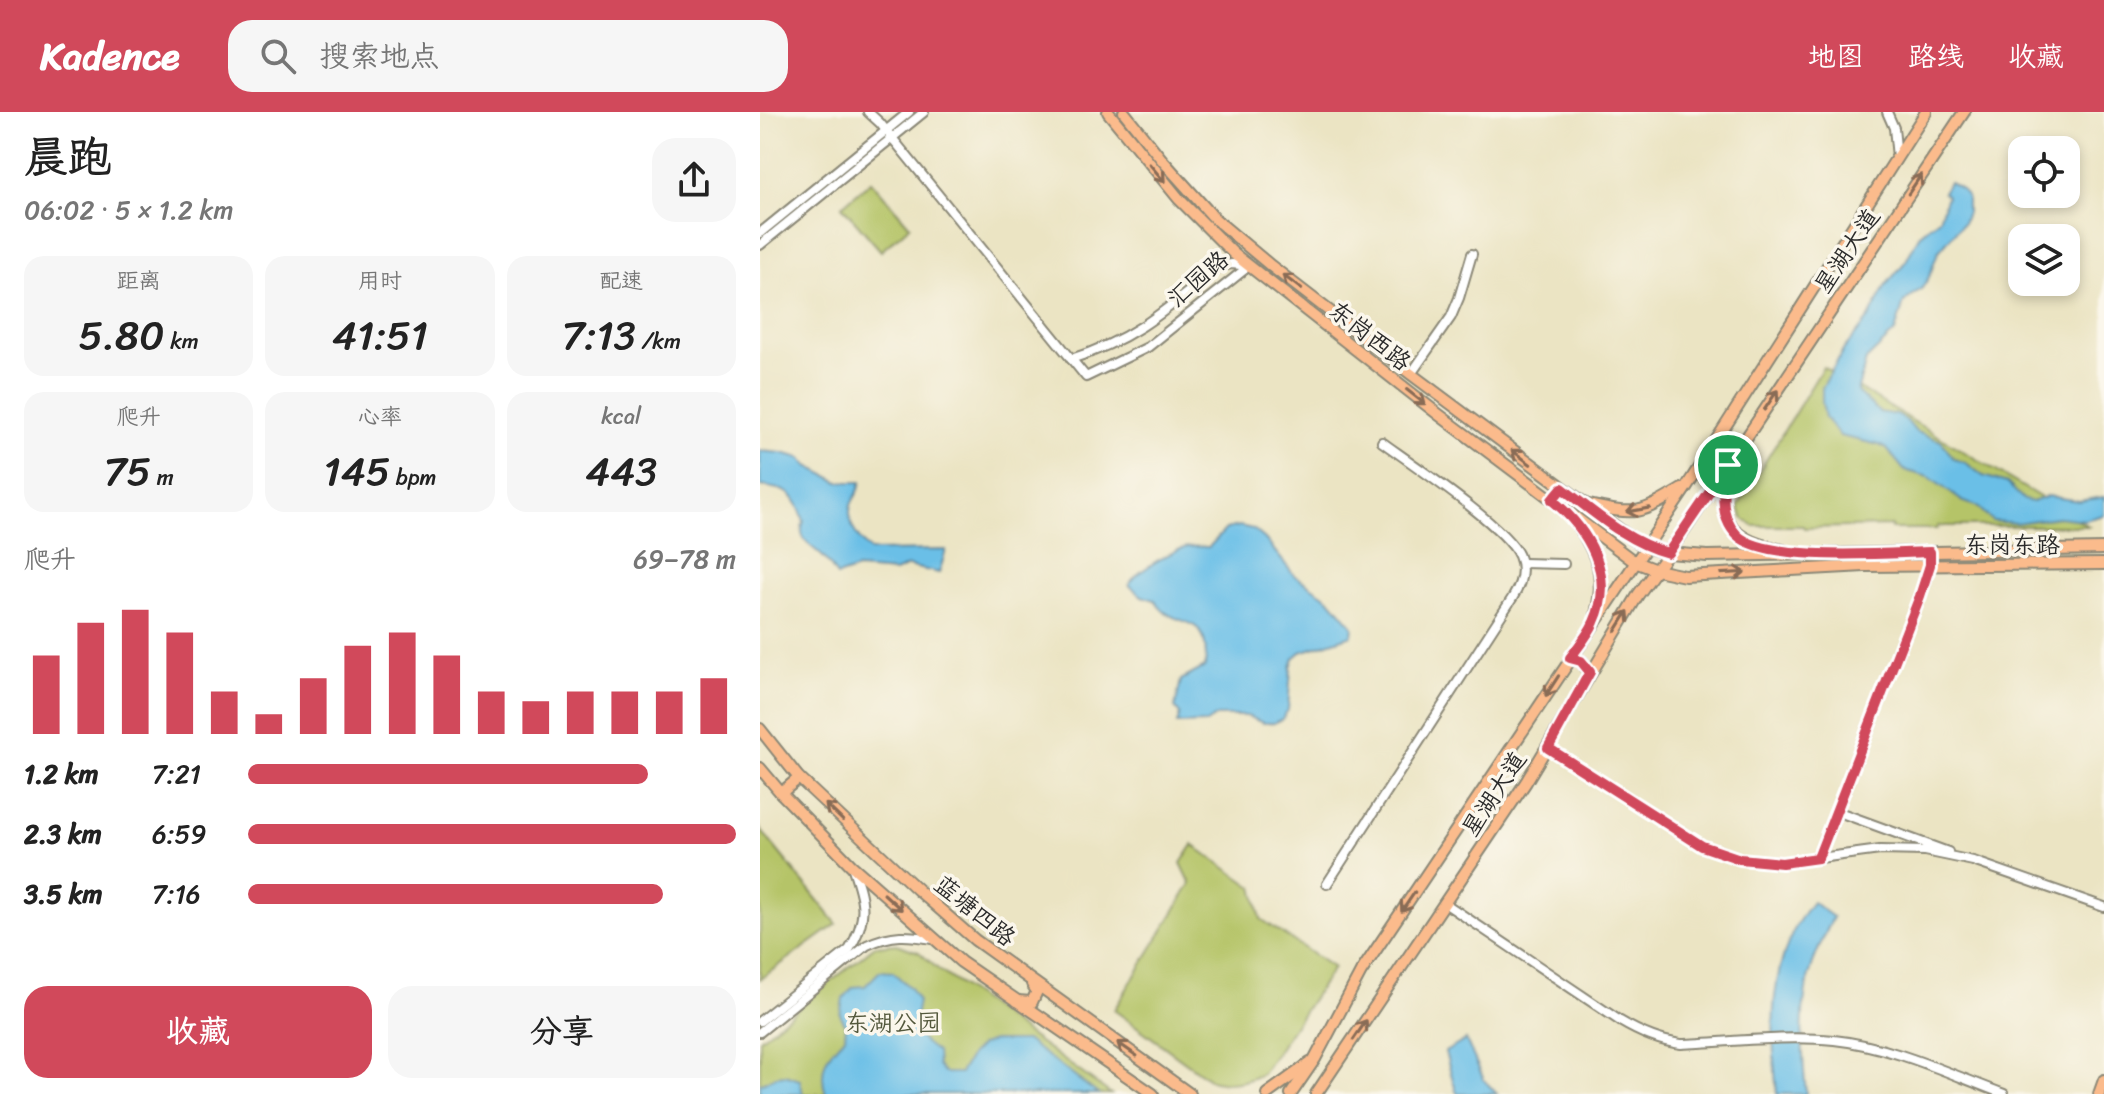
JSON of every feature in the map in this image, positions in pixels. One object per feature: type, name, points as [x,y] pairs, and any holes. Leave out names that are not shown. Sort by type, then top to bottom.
[{"type":"main road","name":"东岗西路","points":[[1108,112],[1179,199],[1249,266],[1635,562]]},
{"type":"main road","name":"东岗西路","points":[[1124,112],[1215,219],[1271,266],[1583,504],[1646,547]]},
{"type":"main road","name":"星湖大道","points":[[1291,1094],[1315,1059],[1361,972],[1687,486],[1926,112]]},
{"type":"main road","name":"星湖大道","points":[[1316,1094],[1548,748],[1590,672],[1656,570],[1964,112]]},
{"type":"main road","points":[[1728,465],[1724,506],[1729,522],[1738,535],[1756,544],[1805,554]]},
{"type":"main road","points":[[1583,504],[1619,512],[1638,512],[1647,510],[1687,486]]},
{"type":"main road","points":[[1574,517],[1594,550],[1601,571],[1595,621]]},
{"type":"main road","name":"东岗东路","points":[[1646,547],[1668,553],[1707,556],[2104,549]]},
{"type":"main road","name":"东岗东路","points":[[1635,562],[1685,576],[1865,566],[2104,564]]},
{"type":"main road","points":[[1570,658],[1581,661],[1590,672]]},
{"type":"main road","name":"蓝塘四路","points":[[760,729],[799,778],[975,940],[1190,1094]]},
{"type":"main road","name":"蓝塘四路","points":[[760,768],[851,865],[961,962],[1153,1094]]},
{"type":"main road","points":[[781,793],[799,778]]},
{"type":"main road","points":[[1016,1000],[1032,1002],[1037,991],[1030,980]]},
{"type":"main road","points":[[1267,1094],[1315,1059]]},
{"type":"main road","points":[[2099,1094],[2104,1080]]},
{"type":"street","points":[[868,112],[1071,359]]},
{"type":"street","points":[[760,245],[889,134],[909,112]]},
{"type":"street","points":[[760,233],[889,134],[924,112]]},
{"type":"street","points":[[1887,112],[1894,128],[1897,157]]},
{"type":"street","points":[[1411,374],[1451,317],[1472,254]]},
{"type":"street","name":"汇园路","points":[[1220,266],[1249,266],[1148,347],[1086,377],[1071,359],[1101,350],[1141,330],[1220,266]]},
{"type":"street","points":[[1327,884],[1513,597],[1519,587],[1522,563],[1511,542],[1494,526],[1382,442]]},
{"type":"street","points":[[1552,500],[1562,488]]},
{"type":"street","points":[[1818,858],[1930,565],[1930,552]]},
{"type":"street","points":[[1522,563],[1564,564]]},
{"type":"street","points":[[1548,748],[1702,846],[1740,859],[1782,863],[1880,850],[1925,851],[1973,861]]},
{"type":"street","points":[[1836,811],[2104,907]]},
{"type":"street","points":[[760,1021],[849,950],[854,942],[863,917],[862,895],[851,865]]},
{"type":"street","points":[[1446,904],[1645,1036],[1681,1044],[1835,1040],[1877,1049],[2004,1094]]},
{"type":"street","points":[[760,1032],[867,945],[886,937],[906,935],[934,939]]},
{"type":"green space","points":[[871,181],[910,226],[881,251],[842,206]]},
{"type":"green space","points":[[1823,367],[2088,526],[1891,529],[1891,526],[1753,526],[1743,518],[1738,506]]},
{"type":"green space","points":[[760,829],[837,924],[760,979]]},
{"type":"green space","points":[[1193,845],[1253,887],[1261,919],[1333,968],[1262,1074],[1243,1081],[1210,1080],[1114,1010],[1191,884],[1181,863]]},
{"type":"green space","name":"东湖公园","points":[[897,944],[919,952],[939,970],[1111,1094],[760,1094],[760,1039],[875,946]]},
{"type":"water","points":[[1949,182],[1967,197],[1963,223],[1938,252],[1922,288],[1904,302],[1895,332],[1866,360],[1857,392],[1879,412],[1897,415],[1916,432],[1941,441],[1954,459],[1966,463],[1983,476],[2007,483],[2024,500],[2033,502],[2048,496],[2079,501],[2104,497],[2104,515],[2084,520],[2058,517],[2016,523],[1992,521],[1978,507],[1962,501],[1929,477],[1904,470],[1887,449],[1840,436],[1825,418],[1822,388],[1844,349],[1869,318],[1886,285],[1906,261],[1920,234],[1939,219],[1947,196],[1943,192]]},
{"type":"water","points":[[760,451],[801,458],[808,466],[839,482],[861,482],[851,505],[850,519],[861,541],[870,551],[946,550],[939,573],[908,566],[895,572],[857,569],[837,576],[827,561],[804,539],[804,521],[794,498],[784,491],[760,486]]},
{"type":"water","points":[[1239,526],[1253,529],[1294,575],[1330,599],[1353,626],[1352,635],[1301,652],[1294,658],[1288,710],[1282,719],[1263,723],[1247,716],[1217,716],[1206,723],[1177,724],[1180,714],[1175,708],[1181,680],[1205,667],[1203,635],[1197,628],[1171,616],[1155,600],[1142,596],[1129,585],[1165,556],[1189,547],[1209,547],[1226,529]]},
{"type":"water","points":[[1812,902],[1833,917],[1813,963],[1805,995],[1803,1045],[1806,1094],[1777,1094],[1773,1043],[1775,994],[1787,946]]},
{"type":"water","points":[[880,971],[893,972],[910,988],[918,1001],[915,1026],[918,1036],[937,1052],[938,1066],[944,1073],[960,1073],[981,1045],[992,1041],[1027,1041],[1098,1094],[826,1094],[823,1077],[825,1062],[845,1037],[846,1025],[840,1014],[843,999],[853,987],[865,986]]},
{"type":"water","points":[[1466,1040],[1484,1080],[1497,1094],[1458,1094],[1456,1091],[1445,1052]]},
{"type":"water","points":[[785,1075],[800,1080],[803,1094],[760,1094],[760,1084]]},
{"type":"route","points":[[1728,465],[1724,486],[1726,514],[1733,529],[1744,540],[1805,554],[1930,552],[1930,565],[1920,596],[1818,858],[1782,863],[1740,859],[1702,846],[1548,748],[1590,672],[1581,661],[1570,658],[1595,621],[1601,580],[1594,550],[1574,517],[1552,500],[1562,488],[1631,538],[1646,547],[1668,553],[1728,465]]}]
